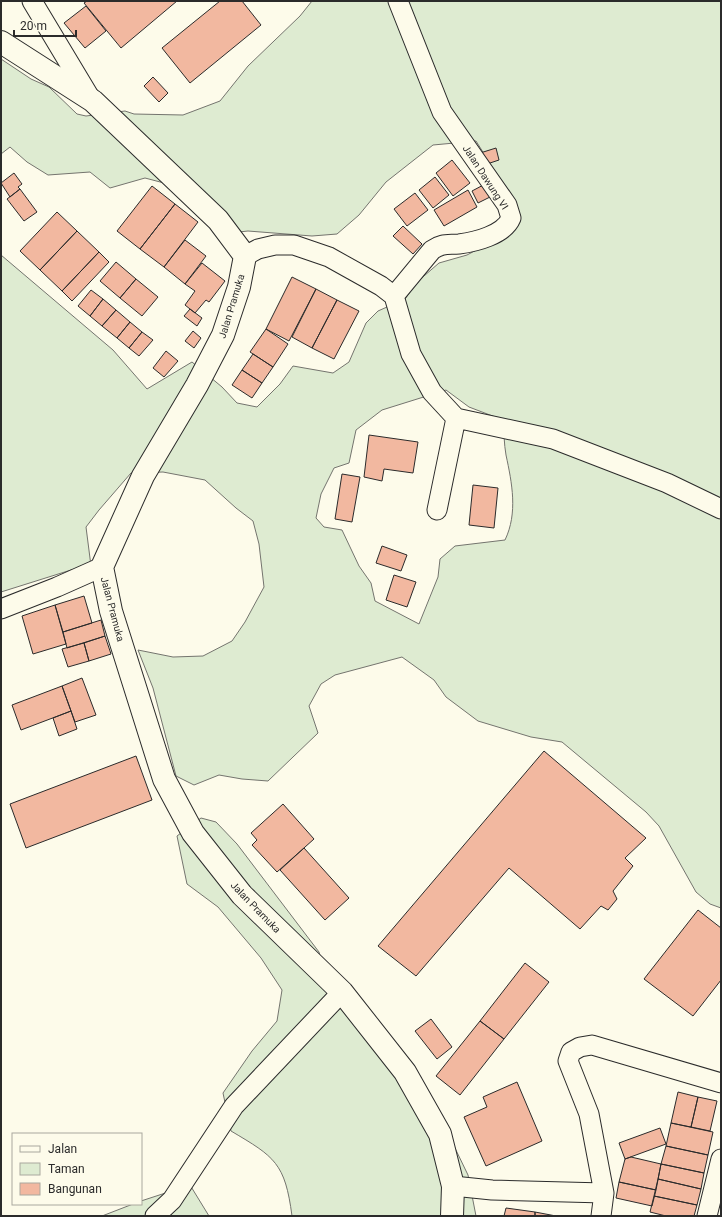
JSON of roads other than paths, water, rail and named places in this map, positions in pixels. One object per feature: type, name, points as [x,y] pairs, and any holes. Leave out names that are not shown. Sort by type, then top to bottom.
[{"type":"main road","points":[[1,42],[93,101],[218,220],[245,256]]},
{"type":"main road","name":"Jalan Pramuka","points":[[245,256],[239,287],[224,335],[197,386],[143,476],[102,567],[111,611],[164,779],[193,834],[242,895],[342,992],[405,1072],[440,1134],[453,1186],[452,1216]]},
{"type":"street","points":[[32,1],[93,101]]},
{"type":"street","name":"Jalan Dawung VI","points":[[394,296],[432,250],[438,246],[449,243],[461,244],[482,238],[504,228],[511,218],[507,205],[442,112],[398,1]]},
{"type":"street","points":[[245,256],[258,249],[275,245],[294,245],[329,257],[381,286],[394,296],[411,354],[432,392],[456,418],[553,439],[667,483],[721,509]]},
{"type":"street","points":[[437,510],[456,418]]},
{"type":"street","points":[[1,609],[102,567]]},
{"type":"street","points":[[155,1216],[172,1200],[234,1106],[342,992]]},
{"type":"street","points":[[600,1216],[604,1193],[590,1114],[568,1062],[571,1052],[580,1047],[592,1045],[721,1083]]},
{"type":"street","points":[[707,1216],[721,1159]]},
{"type":"street","points":[[453,1186],[492,1190],[604,1193]]}]
